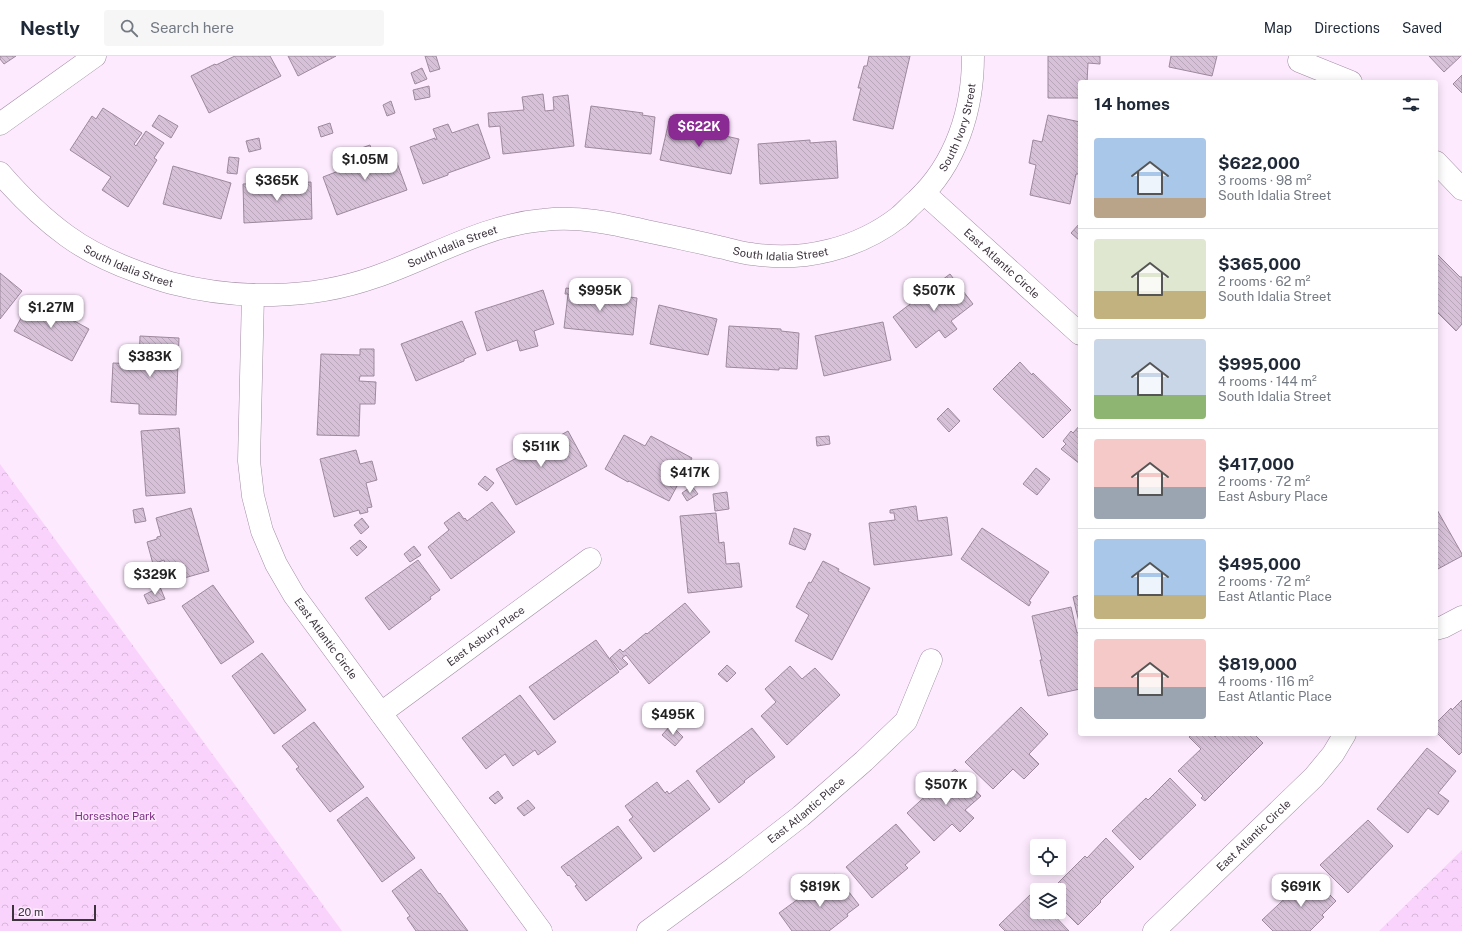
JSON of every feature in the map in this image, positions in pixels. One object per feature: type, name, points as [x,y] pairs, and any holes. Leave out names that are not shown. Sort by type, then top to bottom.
[{"type":"street","points":[[0,124],[95,56]]},
{"type":"street","name":"South Ivory Street","points":[[924,193],[944,168],[958,141],[968,111],[973,81],[974,56]]},
{"type":"street","points":[[1299,61],[1346,80]]},
{"type":"street","points":[[1438,164],[1462,189]]},
{"type":"street","name":"South Idalia Street","points":[[0,173],[37,212],[66,236],[87,250],[110,262],[169,283],[209,291],[253,295],[294,294],[334,288],[374,278],[468,239],[512,225],[543,220],[574,218],[604,221],[752,254],[783,257],[814,254],[844,246],[872,234],[898,217],[924,193]]},
{"type":"street","name":"East Atlantic Circle","points":[[924,193],[1078,332]]},
{"type":"street","name":"East Atlantic Circle","points":[[253,295],[249,461],[253,496],[262,531],[276,564],[294,595],[541,931]]},
{"type":"street","name":"East Asbury Place","points":[[381,713],[590,560]]},
{"type":"street","points":[[1438,628],[1462,617]]},
{"type":"street","name":"East Atlantic Place","points":[[648,931],[801,816],[864,761],[906,721],[931,660]]},
{"type":"street","name":"East Atlantic Circle","points":[[1154,931],[1314,777],[1333,754],[1344,736]]},
{"type":"green space","name":"Horseshoe Park","points":[[0,464],[342,931],[0,931]]},
{"type":"green space","points":[[1462,850],[1462,931],[1379,931]]},
{"type":"building","points":[[0,56],[16,56],[4,64],[0,59]]},
{"type":"building","points":[[235,56],[270,56],[281,76],[209,113],[191,76]]},
{"type":"building","points":[[288,56],[336,56],[298,76]]},
{"type":"building","points":[[425,56],[436,56],[440,69],[430,72]]},
{"type":"building","points":[[869,56],[910,56],[893,129],[853,120],[861,88],[858,88],[864,66],[867,66]]},
{"type":"building","points":[[1048,56],[1100,56],[1100,64],[1088,63],[1087,80],[1078,80],[1078,98],[1048,98]]},
{"type":"building","points":[[1171,56],[1217,56],[1212,76],[1169,67]]},
{"type":"building","points":[[1429,56],[1461,56],[1444,72]]},
{"type":"building","points":[[422,68],[427,79],[415,84],[411,73]]},
{"type":"building","points":[[1462,75],[1462,93],[1453,84]]},
{"type":"building","points":[[429,86],[430,97],[415,100],[413,90]]},
{"type":"building","points":[[543,94],[545,111],[554,110],[553,97],[568,95],[574,146],[503,154],[500,126],[489,127],[488,113],[524,110],[522,97]]},
{"type":"building","points":[[391,101],[395,113],[387,116],[383,105]]},
{"type":"building","points":[[591,106],[643,113],[642,115],[655,117],[651,154],[585,147]]},
{"type":"building","points":[[103,108],[142,133],[134,144],[136,146],[146,131],[164,143],[154,158],[157,160],[128,207],[102,190],[111,177],[70,150],[92,116],[96,119]]},
{"type":"building","points":[[159,115],[178,126],[171,138],[152,126]]},
{"type":"building","points":[[1048,115],[1078,122],[1078,174],[1076,174],[1070,204],[1030,195],[1036,165],[1029,163],[1033,140],[1042,142]]},
{"type":"building","points":[[669,121],[694,126],[694,129],[739,139],[731,174],[660,160]]},
{"type":"building","points":[[330,123],[333,133],[321,137],[318,127]]},
{"type":"building","points":[[448,124],[452,133],[478,124],[490,158],[448,173],[448,175],[423,184],[410,147],[435,138],[435,140],[437,139],[433,129]]},
{"type":"building","points":[[259,138],[261,149],[249,152],[246,141]]},
{"type":"building","points":[[810,140],[810,143],[836,141],[838,178],[760,184],[758,144]]},
{"type":"building","points":[[370,145],[375,159],[393,152],[407,190],[337,215],[323,177],[354,165],[350,152]]},
{"type":"building","points":[[229,157],[239,158],[237,174],[227,173]]},
{"type":"building","points":[[173,166],[231,183],[221,219],[163,204]]},
{"type":"building","points":[[311,182],[312,219],[244,223],[243,184]]},
{"type":"building","points":[[1078,225],[1078,239],[1071,233]]},
{"type":"building","points":[[1438,255],[1460,277],[1462,277],[1462,324],[1456,331],[1438,313]]},
{"type":"building","points":[[0,273],[22,291],[0,319]]},
{"type":"building","points":[[950,274],[973,304],[951,321],[957,329],[945,338],[939,330],[916,348],[893,317]]},
{"type":"building","points":[[566,288],[637,298],[633,335],[564,328],[568,294],[565,294]]},
{"type":"building","points":[[543,290],[554,324],[534,331],[538,346],[520,351],[517,340],[487,351],[475,312]]},
{"type":"building","points":[[33,296],[57,309],[56,311],[89,329],[72,361],[14,331]]},
{"type":"building","points":[[659,305],[717,319],[708,355],[650,344]]},
{"type":"building","points":[[462,321],[476,354],[464,359],[464,361],[416,381],[401,344]]},
{"type":"building","points":[[883,322],[891,360],[824,376],[815,336]]},
{"type":"building","points":[[729,326],[781,329],[781,331],[799,333],[797,369],[779,368],[779,370],[726,367]]},
{"type":"building","points":[[140,336],[179,338],[176,415],[139,414],[139,404],[111,402],[113,363],[139,364]]},
{"type":"building","points":[[360,349],[374,349],[374,376],[360,376],[359,381],[376,382],[375,404],[360,404],[359,436],[317,435],[321,354],[360,355]]},
{"type":"building","points":[[1020,362],[1032,375],[1033,373],[1071,410],[1043,438],[993,389]]},
{"type":"building","points":[[948,408],[960,421],[949,432],[937,419]]},
{"type":"building","points":[[1078,427],[1078,462],[1061,449],[1066,444],[1063,441],[1071,431],[1073,433]]},
{"type":"building","points":[[179,428],[185,493],[146,496],[141,431]]},
{"type":"building","points":[[568,431],[587,466],[516,505],[496,469],[526,453],[525,452],[544,442],[545,444]]},
{"type":"building","points":[[624,435],[645,446],[651,436],[692,458],[669,501],[629,481],[628,482],[605,469]]},
{"type":"building","points":[[829,436],[830,444],[817,446],[816,437]]},
{"type":"building","points":[[356,450],[360,464],[372,461],[377,480],[366,483],[372,507],[367,508],[368,512],[360,514],[359,510],[334,517],[320,459]]},
{"type":"building","points":[[1036,468],[1050,479],[1037,495],[1023,484]]},
{"type":"building","points":[[485,476],[494,483],[487,491],[478,484]]},
{"type":"building","points":[[692,486],[698,494],[687,501],[682,493]]},
{"type":"building","points":[[727,492],[729,509],[715,511],[713,494]]},
{"type":"building","points":[[492,502],[515,532],[451,579],[428,547],[449,530],[444,523],[459,512],[467,521]]},
{"type":"building","points":[[916,506],[918,521],[947,517],[952,555],[874,565],[869,523],[895,520],[894,513],[890,513],[890,510]]},
{"type":"building","points":[[143,508],[146,521],[135,523],[133,510]]},
{"type":"building","points":[[191,508],[209,571],[170,582],[164,560],[153,564],[147,542],[161,536],[156,518]]},
{"type":"building","points":[[1438,512],[1462,554],[1462,556],[1438,569]]},
{"type":"building","points":[[716,513],[719,543],[724,542],[726,564],[739,563],[742,587],[688,593],[680,516]]},
{"type":"building","points":[[362,518],[369,527],[361,534],[354,525]]},
{"type":"building","points":[[794,528],[811,534],[805,550],[789,544]]},
{"type":"building","points":[[982,528],[1049,572],[1029,601],[1031,602],[1029,606],[961,559]]},
{"type":"building","points":[[360,540],[367,547],[357,556],[350,548]]},
{"type":"building","points":[[414,546],[421,555],[410,562],[404,554]]},
{"type":"building","points":[[418,560],[440,590],[430,597],[431,599],[389,630],[365,598]]},
{"type":"building","points":[[823,561],[870,588],[832,660],[795,641],[809,615],[796,607],[809,582],[811,583]]},
{"type":"building","points":[[213,585],[254,642],[221,664],[182,606]]},
{"type":"building","points":[[160,587],[165,599],[148,604],[144,595]]},
{"type":"building","points":[[1078,596],[1078,618],[1073,597]]},
{"type":"building","points":[[685,603],[710,632],[649,684],[626,655],[622,658],[628,664],[620,670],[610,658],[620,649],[623,652]]},
{"type":"building","points":[[1071,607],[1078,633],[1078,689],[1048,696],[1032,616]]},
{"type":"building","points":[[596,640],[619,672],[554,720],[529,687]]},
{"type":"building","points":[[262,653],[306,710],[274,734],[232,676]]},
{"type":"building","points":[[727,665],[736,673],[727,682],[718,674]]},
{"type":"building","points":[[790,666],[802,679],[815,668],[840,695],[787,745],[761,716],[776,702],[765,689]]},
{"type":"building","points":[[520,695],[556,742],[538,755],[535,750],[513,766],[505,754],[486,769],[462,738]]},
{"type":"building","points":[[1462,700],[1462,752],[1459,755],[1438,734],[1438,721],[1451,708],[1452,710]]},
{"type":"building","points":[[1021,707],[1048,734],[1029,754],[1039,764],[1024,779],[1013,769],[993,789],[965,762]]},
{"type":"building","points":[[314,722],[364,787],[330,812],[296,769],[299,767],[282,746]]},
{"type":"building","points":[[671,725],[683,737],[675,746],[662,735]]},
{"type":"building","points":[[752,728],[775,757],[719,803],[696,771]]},
{"type":"building","points":[[1256,736],[1263,743],[1205,801],[1201,798],[1203,796],[1178,771],[1201,749],[1189,737]]},
{"type":"building","points":[[1427,748],[1456,771],[1438,793],[1449,801],[1438,815],[1428,808],[1408,833],[1377,809]]},
{"type":"building","points":[[955,769],[981,796],[965,810],[974,818],[960,832],[952,824],[934,841],[907,813]]},
{"type":"building","points":[[1170,778],[1196,805],[1140,860],[1112,831],[1146,798],[1148,800]]},
{"type":"building","points":[[688,780],[710,809],[654,852],[629,820],[633,817],[625,806],[657,782],[665,793],[667,791],[669,794]]},
{"type":"building","points":[[498,791],[503,798],[495,804],[489,798]]},
{"type":"building","points":[[367,797],[415,858],[382,882],[337,820]]},
{"type":"building","points":[[528,800],[535,808],[524,816],[517,808]]},
{"type":"building","points":[[1368,820],[1393,846],[1348,893],[1320,865]]},
{"type":"building","points":[[896,824],[920,852],[905,865],[908,868],[872,898],[846,867]]},
{"type":"building","points":[[618,826],[642,858],[586,901],[575,886],[577,885],[561,867]]},
{"type":"building","points":[[1106,838],[1134,867],[1078,925],[1066,913],[1066,883],[1058,883],[1085,856],[1087,858]]},
{"type":"building","points":[[421,869],[468,931],[416,931],[407,918],[410,916],[392,891]]},
{"type":"building","points":[[835,874],[859,905],[829,931],[792,931],[779,913],[805,894],[806,896]]},
{"type":"building","points":[[1310,875],[1336,901],[1322,915],[1324,917],[1310,931],[1273,931],[1262,920]]},
{"type":"building","points":[[1030,895],[1030,919],[1058,919],[1069,931],[1005,931],[999,925]]}]
